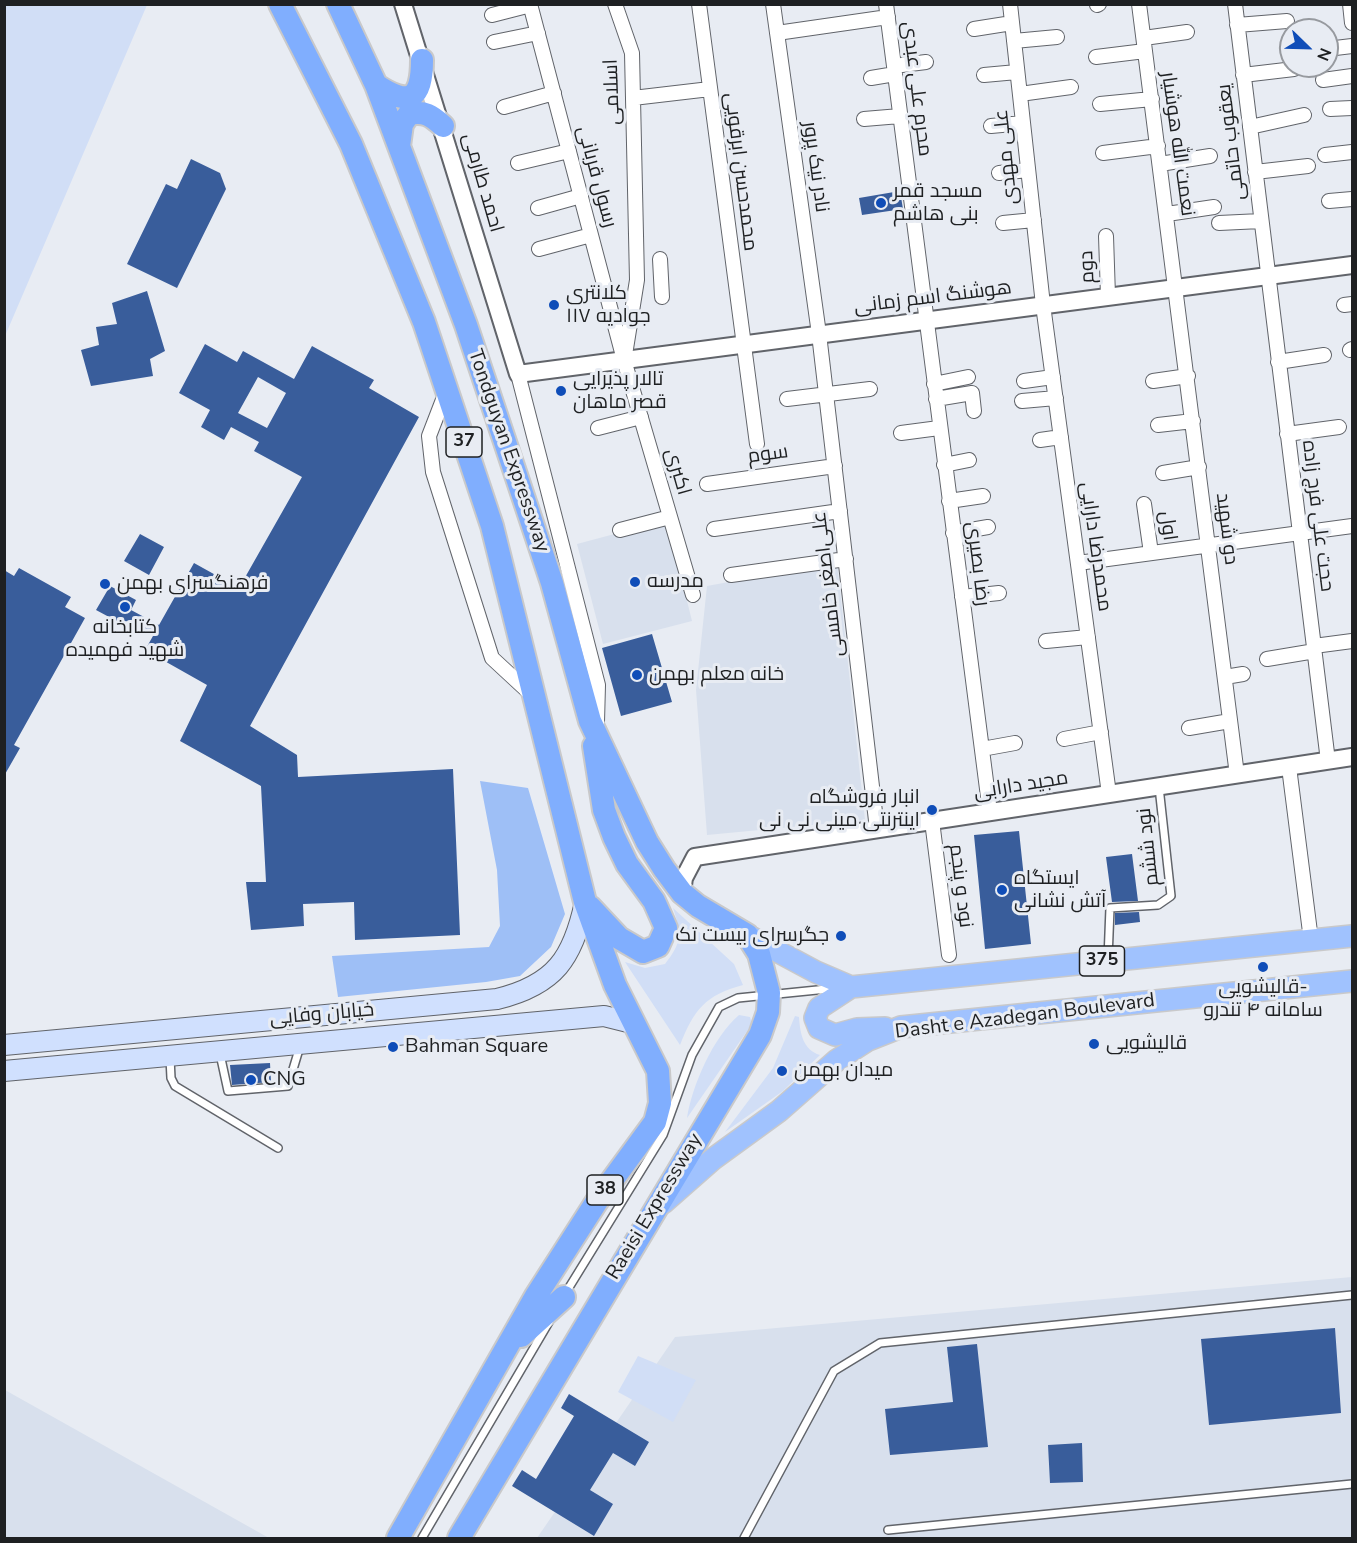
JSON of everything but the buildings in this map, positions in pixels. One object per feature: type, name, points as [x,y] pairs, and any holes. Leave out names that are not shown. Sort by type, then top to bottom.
[{"type":"highway","name":"Tondguyan Expressway","points":[[280,4],[351,144],[424,322],[492,526],[585,902]]},
{"type":"highway","name":"Tondguyan Expressway","points":[[338,4],[376,85],[466,326],[552,583],[593,727],[647,842],[682,893]]},
{"type":"highway","points":[[376,85],[394,97],[410,98],[415,95],[422,81],[422,60]]},
{"type":"highway","points":[[399,146],[402,124],[409,114],[421,112],[430,114],[443,126]]},
{"type":"highway","points":[[585,902],[620,938],[643,952],[658,946],[663,938],[666,928],[662,915],[627,864],[604,810],[593,727]]},
{"type":"highway","points":[[682,893],[698,906],[747,935]]},
{"type":"highway","name":"38","points":[[398,1539],[536,1296],[597,1201],[655,1122],[660,1103],[658,1071],[632,1023],[599,944],[585,902]]},
{"type":"highway","name":"Raeisi Expressway","points":[[459,1539],[651,1214],[760,1035],[768,1012],[769,993],[759,954],[747,935]]},
{"type":"highway","points":[[505,1351],[564,1297]]},
{"type":"main road","name":"خیابان وفایی","points":[[4,1045],[497,999],[545,981],[568,955],[579,930],[585,902]]},
{"type":"main road","name":"375","points":[[747,935],[816,972],[851,987],[1353,936]]},
{"type":"main road","name":"Dasht e Azadegan Boulevard","points":[[651,1214],[713,1159],[779,1110],[837,1060],[868,1040],[901,1027],[1353,981]]},
{"type":"main road","points":[[851,987],[819,1008],[816,1018],[824,1032],[835,1035],[857,1029],[901,1027]]},
{"type":"main road","name":"خیابان وفایی","points":[[4,1071],[604,1016],[632,1023]]},
{"type":"street","name":"احمد طارمی","points":[[403,4],[443,126],[518,374]]},
{"type":"street","name":"اسلامی","points":[[615,4],[630,42],[633,98],[637,280],[624,360]]},
{"type":"street","name":"محمدحسن ابرقویی","points":[[699,4],[756,444]]},
{"type":"street","name":"نادر نیک پرور","points":[[773,4],[819,334]]},
{"type":"street","name":"علی مهدی","points":[[1010,4],[1043,305]]},
{"type":"street","name":"نعمت الله هوشیار","points":[[1139,4],[1177,288]]},
{"type":"street","name":"یعقوب حاتمی","points":[[1235,4],[1268,276]]},
{"type":"street","points":[[1350,4],[1353,23]]},
{"type":"street","points":[[492,15],[530,5]]},
{"type":"street","name":"رسول قربانی","points":[[530,5],[624,360]]},
{"type":"street","points":[[777,33],[887,11]]},
{"type":"street","name":"محرم علی عبدی","points":[[887,11],[925,320]]},
{"type":"street","points":[[1237,25],[1279,22]]},
{"type":"street","points":[[974,28],[1012,23]]},
{"type":"street","points":[[1096,57],[1188,32]]},
{"type":"street","points":[[494,42],[538,33]]},
{"type":"street","points":[[1014,41],[1057,38]]},
{"type":"street","points":[[871,78],[926,63]]},
{"type":"street","points":[[1243,75],[1279,71]]},
{"type":"street","points":[[984,75],[1017,72]]},
{"type":"street","points":[[1323,80],[1353,76]]},
{"type":"street","points":[[1020,94],[1071,87]]},
{"type":"street","points":[[633,98],[710,89]]},
{"type":"street","points":[[504,107],[554,93]]},
{"type":"street","points":[[1100,104],[1152,99]]},
{"type":"street","points":[[1330,109],[1353,108]]},
{"type":"street","points":[[1250,127],[1304,115]]},
{"type":"street","points":[[864,119],[900,116]]},
{"type":"street","points":[[991,126],[1023,123]]},
{"type":"street","points":[[1102,153],[1158,146]]},
{"type":"street","points":[[518,163],[569,150]]},
{"type":"street","points":[[1325,155],[1353,152]]},
{"type":"street","points":[[1160,164],[1210,156]]},
{"type":"street","points":[[1255,172],[1308,166]]},
{"type":"street","points":[[999,173],[1028,170]]},
{"type":"street","points":[[538,208],[581,196]]},
{"type":"street","points":[[1329,201],[1353,199]]},
{"type":"street","points":[[1167,214],[1214,207]]},
{"type":"street","points":[[1004,223],[1034,220]]},
{"type":"street","points":[[1219,224],[1261,221]]},
{"type":"street","points":[[539,249],[591,235]]},
{"type":"street","name":"دوم","points":[[1106,236],[1108,296]]},
{"type":"street","points":[[660,259],[662,297]]},
{"type":"street","name":"هوشنگ اسم زمانی","points":[[518,374],[1353,265]]},
{"type":"street","name":"حجت علی فرج زاده","points":[[1268,276],[1328,761]]},
{"type":"street","points":[[637,280],[660,279]]},
{"type":"street","name":"دو شهید","points":[[1177,288],[1237,775]]},
{"type":"street","name":"محمدرضا دارایی","points":[[1043,305],[1109,794]]},
{"type":"street","name":"رضا بصیری","points":[[925,320],[990,812]]},
{"type":"street","name":"علی‌اصغر خامسی","points":[[819,334],[877,830]]},
{"type":"street","points":[[1278,362],[1324,355]]},
{"type":"street","name":"اکبری","points":[[624,360],[693,595]]},
{"type":"street","points":[[518,374],[598,685],[593,727]]},
{"type":"street","points":[[1153,381],[1188,376]]},
{"type":"street","points":[[934,384],[968,377]]},
{"type":"street","points":[[1024,381],[1053,377]]},
{"type":"street","points":[[787,399],[870,389]]},
{"type":"street","points":[[447,390],[429,436],[433,472],[492,658],[536,699]]},
{"type":"street","points":[[936,399],[972,393],[974,411]]},
{"type":"street","points":[[1022,401],[1056,398]]},
{"type":"street","points":[[598,428],[641,417]]},
{"type":"street","points":[[1158,425],[1193,421]]},
{"type":"street","points":[[901,433],[939,428]]},
{"type":"street","points":[[1287,434],[1339,428]]},
{"type":"street","points":[[1040,440],[1061,437]]},
{"type":"street","points":[[944,465],[969,460]]},
{"type":"street","name":"سوم","points":[[707,484],[835,466]]},
{"type":"street","points":[[1163,473],[1199,467]]},
{"type":"street","points":[[949,501],[983,496]]},
{"type":"street","name":"اول","points":[[1144,504],[1151,553]]},
{"type":"street","points":[[714,528],[840,511]]},
{"type":"street","points":[[620,530],[670,517]]},
{"type":"street","points":[[1078,563],[1353,526]]},
{"type":"street","points":[[953,533],[988,527]]},
{"type":"street","points":[[730,574],[846,559]]},
{"type":"street","points":[[962,597],[999,593]]},
{"type":"street","points":[[1046,641],[1088,637]]},
{"type":"street","points":[[1267,659],[1353,640]]},
{"type":"street","points":[[1225,677],[1243,674]]},
{"type":"street","points":[[1189,728],[1230,721]]},
{"type":"street","points":[[1064,739],[1101,732]]},
{"type":"street","points":[[982,749],[1015,743]]},
{"type":"street","name":"مجید دارابی","points":[[682,893],[684,878],[695,857],[1353,757]]},
{"type":"street","points":[[1289,767],[1311,940]]},
{"type":"street","name":"نود و پنجم","points":[[932,821],[949,955]]},
{"type":"lane","name":"نود ششم","points":[[1108,960],[1110,908],[1158,905],[1171,896],[1159,786]]},
{"type":"lane","points":[[422,1539],[564,1297],[663,1135],[692,1055],[718,1007],[738,998],[769,993],[851,987]]},
{"type":"lane","points":[[219,1052],[228,1091],[260,1089],[288,1086],[301,1044]]},
{"type":"lane","points":[[170,1056],[171,1078],[175,1086],[278,1148]]},
{"type":"lane","points":[[744,1539],[834,1371],[880,1342],[1353,1295]]},
{"type":"lane","points":[[888,1530],[1353,1484]]},
{"type":"shaded area","points":[[4,5],[147,5],[5,336]]},
{"type":"shaded area","name":"مدرسه","points":[[667,520],[692,621],[603,644],[577,544]]},
{"type":"shaded area","points":[[837,562],[865,820],[707,835],[696,690],[707,586]]},
{"type":"shaded area","points":[[480,781],[528,788],[565,914],[551,947],[520,976],[486,982],[338,997],[332,956],[489,947],[500,926],[497,870]]},
{"type":"shaded area","points":[[673,908],[734,964],[743,985],[719,994],[702,1006],[690,1022],[680,1045],[625,962],[645,968],[665,964],[675,950],[679,938]]},
{"type":"shaded area","points":[[739,1015],[750,1017],[752,1024],[687,1118],[699,1077],[712,1049]]},
{"type":"shaded area","points":[[795,1016],[799,1017],[806,1045],[814,1053],[820,1055],[783,1091],[725,1132],[773,1068]]},
{"type":"shaded area","points":[[1352,1277],[1352,1538],[537,1538],[675,1337]]},
{"type":"shaded area","points":[[638,1356],[696,1380],[673,1422],[618,1392]]},
{"type":"shaded area","points":[[5,1390],[269,1538],[5,1538]]},
{"type":"place","name":"مسجد قمر بنی هاشم","points":[[881,203]]},
{"type":"place","name":"کلانتری ۱۱۷ جوادیه","points":[[554,305]]},
{"type":"place","name":"تالار پذیرایی قصر ماهان","points":[[561,391]]},
{"type":"place","name":"مدرسه","points":[[635,582]]},
{"type":"place","name":"فرهنگسرای بهمن","points":[[105,584]]},
{"type":"place","name":"کتابخانه شهید فهمیده","points":[[125,607]]},
{"type":"place","name":"خانه معلم بهمن","points":[[637,675]]},
{"type":"place","name":"انبار فروشگاه اینترنتی مینی نی نی","points":[[932,810]]},
{"type":"place","name":"ایستگاه آتش نشانی","points":[[1002,890]]},
{"type":"place","name":"جگرسرای بیست تک","points":[[841,936]]},
{"type":"place","name":"قالیشویی- سامانه ۴ تندرو","points":[[1263,967]]},
{"type":"place","name":"قالیشویی","points":[[1094,1044]]},
{"type":"place","name":"Bahman Square","points":[[393,1047]]},
{"type":"place","name":"میدان بهمن","points":[[782,1071]]},
{"type":"place","name":"CNG","points":[[251,1080]]}]
